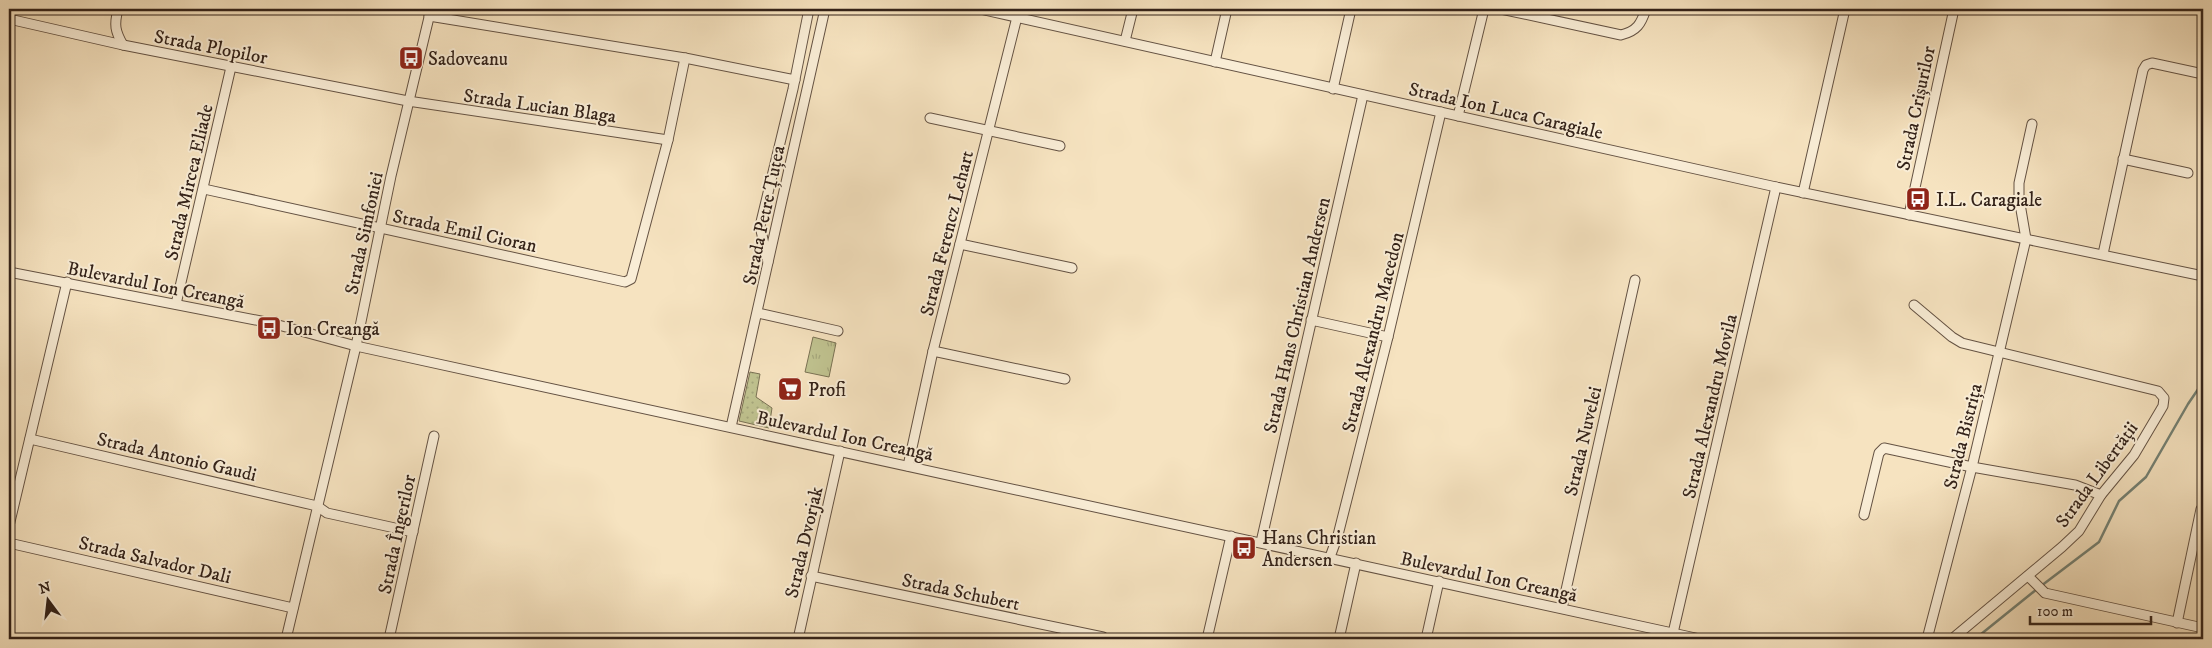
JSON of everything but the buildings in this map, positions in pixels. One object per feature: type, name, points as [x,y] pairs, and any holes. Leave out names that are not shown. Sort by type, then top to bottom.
[{"type":"street","points":[[118,9],[114,22],[115,32],[123,45]]},
{"type":"street","points":[[769,264],[760,226],[794,84],[809,9]]},
{"type":"street","name":"Strada Petre Țuțea","points":[[731,427],[825,9]]},
{"type":"street","name":"Strada Ion Luca Caragiale","points":[[980,9],[1018,13],[1215,62],[1803,193],[2203,276]]},
{"type":"street","points":[[1125,41],[1133,9]]},
{"type":"street","points":[[1215,62],[1227,9]]},
{"type":"street","points":[[1333,89],[1351,9]]},
{"type":"street","points":[[1458,116],[1484,9]]},
{"type":"street","points":[[1501,9],[1621,34],[1632,32],[1641,24],[1646,9]]},
{"type":"street","points":[[1803,193],[1844,9]]},
{"type":"street","name":"Strada Crișurilor","points":[[1909,215],[1954,9]]},
{"type":"street","points":[[430,12],[685,58],[794,84],[806,92]]},
{"type":"street","name":"Strada Simfoniei","points":[[286,639],[356,346],[408,101],[430,12]]},
{"type":"street","name":"Strada Ferencz Lehart","points":[[908,466],[933,350],[1018,13]]},
{"type":"street","name":"Strada Plopilor","points":[[9,19],[123,45],[408,101]]},
{"type":"street","points":[[668,140],[685,58]]},
{"type":"street","points":[[2103,254],[2143,70],[2146,65],[2152,63],[2203,74]]},
{"type":"street","name":"Strada Mircea Eliade","points":[[176,304],[231,66]]},
{"type":"street","name":"Strada Hans Christian Andersen","points":[[1261,542],[1363,95]]},
{"type":"street","name":"Strada Lucian Blaga","points":[[408,101],[668,140]]},
{"type":"street","name":"Strada Alexandru Macedon","points":[[1330,557],[1340,526],[1388,336],[1441,112]]},
{"type":"street","points":[[930,118],[1060,146]]},
{"type":"street","points":[[2026,239],[2019,198],[2019,183],[2032,124]]},
{"type":"street","name":"Strada Emil Cioran","points":[[204,189],[626,282],[631,279],[668,140]]},
{"type":"street","points":[[2123,160],[2188,173]]},
{"type":"street","name":"Strada Alexandru Movila","points":[[1673,633],[1776,187]]},
{"type":"street","name":"Strada Bistrița","points":[[1927,639],[1972,467],[2026,239]]},
{"type":"street","points":[[960,244],[1072,268]]},
{"type":"street","name":"Bulevardul Ion Creangă","points":[[9,272],[271,323],[356,346],[1700,639]]},
{"type":"street","name":"Strada Nuvelei","points":[[1562,608],[1635,280]]},
{"type":"street","points":[[9,526],[67,282]]},
{"type":"street","points":[[1914,305],[1952,338],[1962,343],[1998,352]]},
{"type":"street","points":[[758,313],[838,331]]},
{"type":"street","points":[[1311,320],[1388,336]]},
{"type":"street","points":[[933,350],[1065,379]]},
{"type":"street","name":"Strada Libertății","points":[[1952,639],[2028,576],[2079,530],[2101,495],[2134,455],[2163,406],[2164,398],[2158,391],[1998,352]]},
{"type":"street","name":"Strada Îngerilor","points":[[389,639],[434,436]]},
{"type":"street","name":"Strada Antonio Gaudi","points":[[30,439],[317,506],[327,513],[413,532]]},
{"type":"street","points":[[1864,515],[1879,452],[1884,448],[1972,467],[2075,485],[2101,495]]},
{"type":"street","name":"Strada Dvorjak","points":[[798,639],[840,451]]},
{"type":"street","points":[[2177,624],[2201,509]]},
{"type":"street","points":[[1207,639],[1231,536]]},
{"type":"street","name":"Strada Salvador Dali","points":[[9,542],[293,608]]},
{"type":"street","points":[[1339,639],[1356,563]]},
{"type":"street","name":"Strada Schubert","points":[[811,576],[1103,637]]},
{"type":"street","points":[[2028,576],[2045,593],[2177,624],[2203,628]]},
{"type":"street","points":[[1426,639],[1439,581]]},
{"type":"green space","points":[[813,337],[836,343],[829,377],[805,372]]},
{"type":"green space","points":[[750,372],[760,374],[756,397],[772,408],[769,428],[739,421]]},
{"type":"waterway","points":[[2041,586],[2099,542],[2119,501],[2146,477],[2188,404],[2203,382]]},
{"type":"waterway","points":[[1975,639],[2037,589]]},
{"type":"place","name":"Sadoveanu","points":[[411,58]]},
{"type":"place","name":"I.L. Caragiale","points":[[1918,199]]},
{"type":"place","name":"Ion Creangă","points":[[269,328]]},
{"type":"place","name":"Profi","points":[[790,389]]},
{"type":"place","name":"Hans Christian Andersen","points":[[1244,548]]}]
